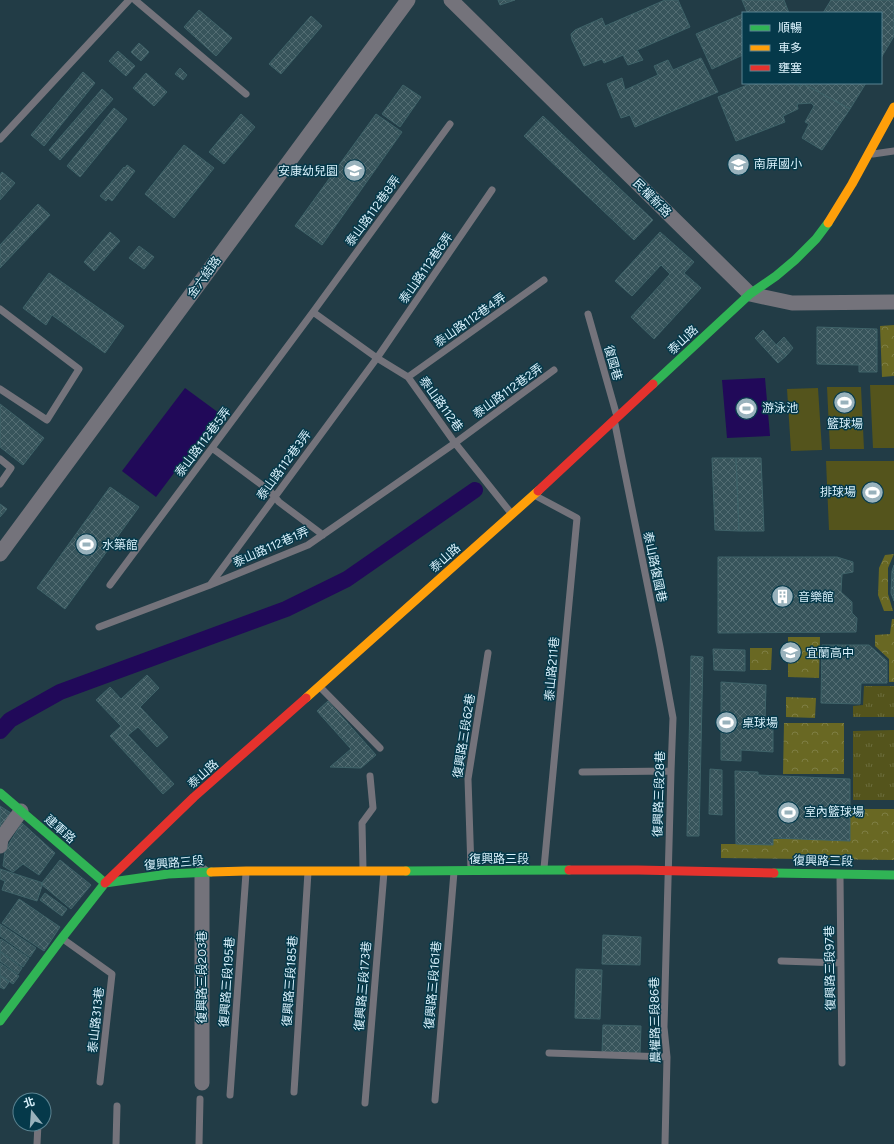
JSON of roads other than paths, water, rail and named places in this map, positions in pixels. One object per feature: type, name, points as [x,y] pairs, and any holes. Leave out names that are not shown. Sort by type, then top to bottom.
[{"type":"main road","name":"泰山路","points":[[0,1021],[105,883],[194,797],[512,515],[750,294],[801,256],[818,236],[848,194],[894,107]]},
{"type":"main road","name":"建軍路","points":[[0,793],[105,883]]},
{"type":"main road","name":"復興路三段","points":[[105,883],[168,874],[246,871],[363,872],[638,870],[894,874]]},
{"type":"street","name":"金六結路","points":[[0,554],[408,0]]},
{"type":"street","name":"民權新路","points":[[450,0],[750,294]]},
{"type":"street","points":[[750,294],[792,303],[894,302]]},
{"type":"street","points":[[0,846],[1,839],[21,811]]},
{"type":"street","name":"復興路三段203巷","points":[[202,872],[202,1083]]},
{"type":"lane","points":[[0,139],[129,0]]},
{"type":"lane","points":[[135,0],[246,94]]},
{"type":"lane","name":"泰山路112巷8弄","points":[[313,312],[450,124]]},
{"type":"lane","points":[[868,154],[894,151]]},
{"type":"lane","name":"泰山路112巷6弄","points":[[377,358],[492,190]]},
{"type":"lane","name":"泰山路112巷4弄","points":[[408,377],[544,280]]},
{"type":"lane","points":[[0,309],[79,369],[47,420],[0,389]]},
{"type":"lane","name":"泰山路112巷","points":[[313,312],[377,358],[408,377],[455,443],[512,515]]},
{"type":"lane","name":"泰山路112巷5弄","points":[[110,585],[313,312]]},
{"type":"lane","name":"復國巷","points":[[588,314],[616,419]]},
{"type":"lane","name":"泰山路112巷3弄","points":[[210,585],[377,358]]},
{"type":"lane","name":"泰山路112巷2弄","points":[[455,443],[554,370]]},
{"type":"lane","name":"泰山路復國巷","points":[[616,419],[673,718]]},
{"type":"lane","name":"泰山路112巷1弄","points":[[99,627],[308,546],[455,443]]},
{"type":"lane","points":[[212,448],[270,491],[278,502],[323,535]]},
{"type":"lane","points":[[0,459],[11,468],[0,484]]},
{"type":"lane","name":"泰山路211巷","points":[[534,495],[577,518],[544,871]]},
{"type":"lane","name":"復興路三段62巷","points":[[471,871],[468,779],[488,653]]},
{"type":"lane","points":[[319,687],[380,748]]},
{"type":"lane","name":"復興路三段28巷","points":[[668,871],[673,718]]},
{"type":"lane","points":[[582,772],[671,771]]},
{"type":"lane","points":[[363,872],[362,823],[372,808],[370,776]]},
{"type":"lane","name":"復興路三段195巷","points":[[230,1095],[246,871]]},
{"type":"lane","name":"復興路三段173巷","points":[[365,1103],[384,871]]},
{"type":"lane","name":"復興路三段161巷","points":[[435,1100],[454,871]]},
{"type":"lane","name":"農權路三段86巷","points":[[666,1144],[667,1057],[664,1027],[668,871]]},
{"type":"lane","name":"復興路三段185巷","points":[[294,1092],[308,872]]},
{"type":"lane","name":"復興路三段97巷","points":[[840,873],[842,1063]]},
{"type":"lane","name":"泰山路313巷","points":[[62,938],[112,974],[100,1082]]},
{"type":"lane","points":[[781,961],[841,963]]},
{"type":"lane","points":[[549,1053],[667,1057]]},
{"type":"lane","points":[[199,1144],[200,1099]]},
{"type":"lane","points":[[116,1144],[117,1106]]},
{"type":"lane","points":[[37,1144],[38,1132]]},
{"type":"waterway","points":[[0,731],[10,720],[60,692],[286,609],[347,579],[475,490]]},
{"type":"place","name":"南屏國小","points":[[739,164]]},
{"type":"place","name":"安康幼兒園","points":[[354,171]]},
{"type":"place","name":"籃球場","points":[[845,403]]},
{"type":"place","name":"游泳池","points":[[746,408]]},
{"type":"place","name":"排球場","points":[[872,492]]},
{"type":"place","name":"水築館","points":[[87,545]]},
{"type":"place","name":"音樂館","points":[[782,597]]},
{"type":"place","name":"宜蘭高中","points":[[791,653]]},
{"type":"place","name":"桌球場","points":[[727,723]]},
{"type":"place","name":"室內籃球場","points":[[789,812]]}]
